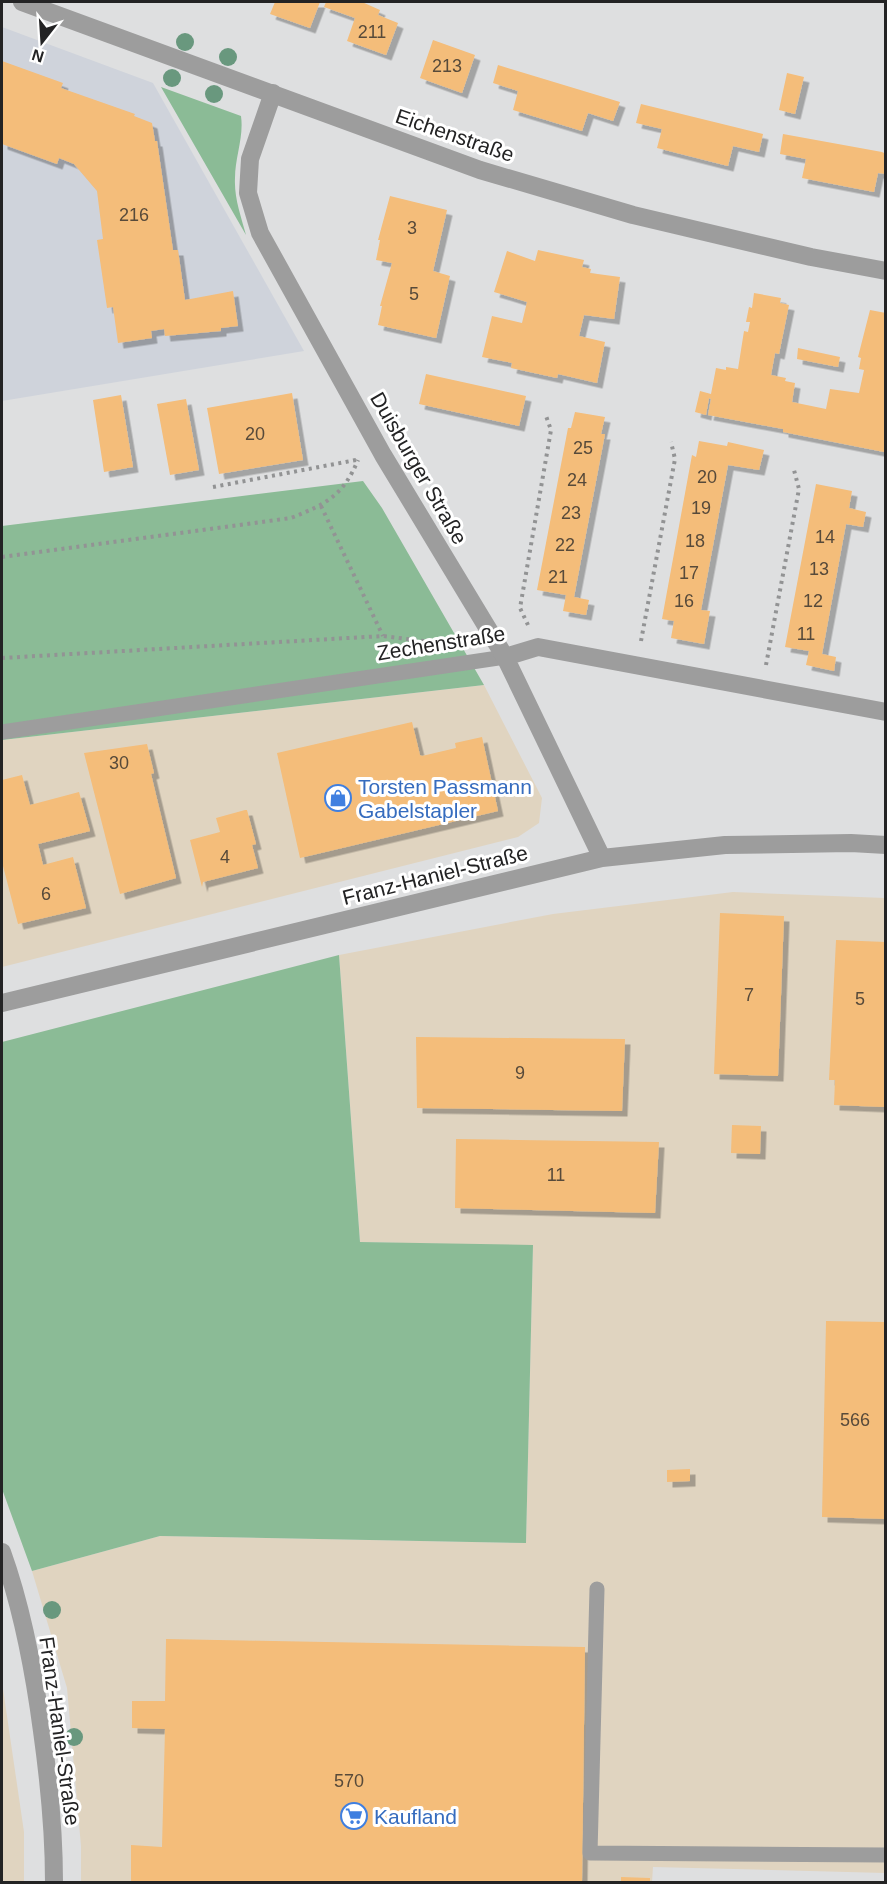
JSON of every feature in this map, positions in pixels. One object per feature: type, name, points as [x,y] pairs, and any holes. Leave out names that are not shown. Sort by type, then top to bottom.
[{"type":"street","name":"Eichenstraße","points":[[22,2],[480,170],[633,215],[811,257],[885,271]]},
{"type":"street","name":"Duisburger Straße","points":[[273,93],[250,159],[248,193],[260,233],[383,455],[505,657],[602,858]]},
{"type":"street","name":"Zechenstraße","points":[[505,657],[538,647],[885,712]]},
{"type":"street","name":"Franz-Haniel-Straße","points":[[2,1002],[602,858],[725,845],[851,843],[885,845]]},
{"type":"street","name":"Franz-Haniel-Straße","points":[[2,1552],[12,1580],[37,1690],[48,1778],[54,1882]]},
{"type":"lane","name":"Zechenstraße","points":[[2,732],[505,657]]},
{"type":"lane","points":[[597,1589],[590,1852],[885,1855]]},
{"type":"path","points":[[538,647],[520,608],[551,430],[545,413]]},
{"type":"path","points":[[637,666],[675,459],[671,442]]},
{"type":"path","points":[[213,487],[383,455]]},
{"type":"path","points":[[2,557],[291,518],[321,506],[340,493],[352,475],[358,459]]},
{"type":"path","points":[[761,689],[799,489],[794,470]]},
{"type":"path","points":[[321,506],[383,636]]},
{"type":"path","points":[[2,658],[383,636],[442,643]]},
{"type":"shaded area","points":[[2,27],[153,83],[304,351],[2,401]]},
{"type":"shaded area","points":[[484,685],[542,798],[539,823],[518,837],[2,967],[2,740]]},
{"type":"shaded area","points":[[733,892],[885,898],[885,1873],[653,1867],[652,1882],[81,1882],[81,1846],[67,1688],[32,1571],[160,1536],[526,1543],[533,1246],[360,1242],[339,955],[553,914]]},
{"type":"shaded area","points":[[2,1682],[24,1832],[24,1882],[2,1882]]},
{"type":"green space","points":[[161,87],[241,116],[235,185],[246,235]]},
{"type":"green space","points":[[363,481],[382,508],[484,685],[2,740],[2,526]]},
{"type":"green space","points":[[339,955],[360,1242],[533,1245],[526,1543],[160,1536],[32,1571],[2,1489],[2,1042]]},
{"type":"building","points":[[275,2],[320,2],[310,28],[270,14]]},
{"type":"building","points":[[326,2],[362,2],[380,10],[378,15],[398,23],[386,55],[347,41],[355,18],[324,7]]},
{"type":"building","points":[[433,40],[475,55],[462,93],[420,78]]},
{"type":"building","points":[[2,61],[63,83],[61,88],[135,114],[134,116],[152,123],[155,141],[157,141],[173,250],[178,250],[185,300],[233,291],[238,326],[221,328],[221,331],[165,336],[164,329],[151,331],[152,338],[118,343],[113,307],[107,308],[97,240],[103,239],[97,191],[74,164],[59,158],[57,164],[2,144]]},
{"type":"building","points":[[498,65],[620,102],[613,121],[588,113],[582,131],[513,110],[518,91],[493,83]]},
{"type":"building","points":[[787,73],[804,77],[795,114],[779,110]]},
{"type":"building","points":[[641,104],[763,134],[759,152],[733,146],[728,166],[657,148],[662,129],[636,123]]},
{"type":"building","points":[[783,134],[882,152],[886,154],[886,174],[878,173],[874,192],[802,178],[806,159],[780,154]]},
{"type":"building","points":[[390,196],[447,210],[433,271],[450,276],[436,338],[378,325],[382,306],[380,306],[392,263],[376,260],[380,240],[378,240]]},
{"type":"building","points":[[538,250],[584,260],[582,267],[591,269],[590,273],[620,277],[614,319],[584,315],[579,336],[605,342],[597,383],[558,374],[557,378],[511,368],[512,363],[482,357],[492,316],[522,323],[527,302],[494,292],[507,251],[535,261]]},
{"type":"building","points":[[754,293],[781,298],[780,303],[789,305],[779,354],[775,353],[771,375],[786,378],[785,381],[795,383],[792,402],[826,409],[830,389],[859,393],[864,370],[859,369],[861,358],[858,357],[870,310],[886,313],[884,452],[708,415],[711,399],[709,398],[706,415],[695,412],[700,391],[711,394],[716,368],[738,369],[744,331],[748,332],[750,322],[746,322],[749,307],[752,308]]},
{"type":"building","points":[[798,348],[840,357],[838,367],[797,359]]},
{"type":"building","points":[[426,374],[526,396],[519,426],[419,404]]},
{"type":"building","points":[[292,393],[303,460],[219,474],[207,408]]},
{"type":"building","points":[[121,395],[133,467],[104,472],[93,400]]},
{"type":"building","points":[[186,399],[199,470],[170,475],[157,404]]},
{"type":"building","points":[[575,412],[605,417],[601,434],[605,434],[574,597],[589,600],[586,615],[563,611],[566,595],[537,590],[568,428],[571,428]]},
{"type":"building","points":[[699,441],[727,446],[728,442],[764,450],[759,470],[728,465],[701,610],[710,611],[704,644],[671,638],[674,621],[662,619],[692,455],[696,457]]},
{"type":"building","points":[[816,484],[852,491],[849,508],[866,512],[863,527],[846,524],[822,654],[836,657],[834,671],[806,665],[809,651],[785,647]]},
{"type":"building","points":[[412,722],[422,756],[456,748],[455,743],[482,737],[498,811],[300,858],[277,753]]},
{"type":"building","points":[[147,744],[154,773],[151,774],[176,878],[120,894],[84,753]]},
{"type":"building","points":[[22,775],[30,805],[79,792],[90,831],[38,844],[43,865],[73,857],[86,908],[18,924],[2,862],[2,780]]},
{"type":"building","points":[[247,810],[256,844],[252,845],[258,868],[203,882],[202,887],[190,840],[220,832],[216,818]]},
{"type":"building","points":[[720,913],[784,916],[778,1076],[714,1074]]},
{"type":"building","points":[[836,940],[886,942],[886,1105],[884,1107],[834,1105],[835,1080],[829,1080]]},
{"type":"building","points":[[416,1037],[625,1039],[622,1111],[417,1108]]},
{"type":"building","points":[[732,1125],[761,1126],[760,1154],[731,1153]]},
{"type":"building","points":[[456,1139],[659,1142],[655,1213],[455,1208]]},
{"type":"building","points":[[826,1321],[886,1322],[886,1519],[822,1517]]},
{"type":"building","points":[[690,1469],[690,1481],[667,1482],[667,1470]]},
{"type":"building","points":[[166,1639],[585,1647],[582,1882],[131,1882],[131,1845],[162,1847],[165,1729],[132,1728],[132,1701],[165,1701]]},
{"type":"building","points":[[621,1877],[650,1878],[650,1882],[621,1882]]},
{"type":"place","name":"Torsten Passmann Gabelstapler","points":[[338,798]]},
{"type":"place","name":"Kaufland","points":[[354,1816]]}]
